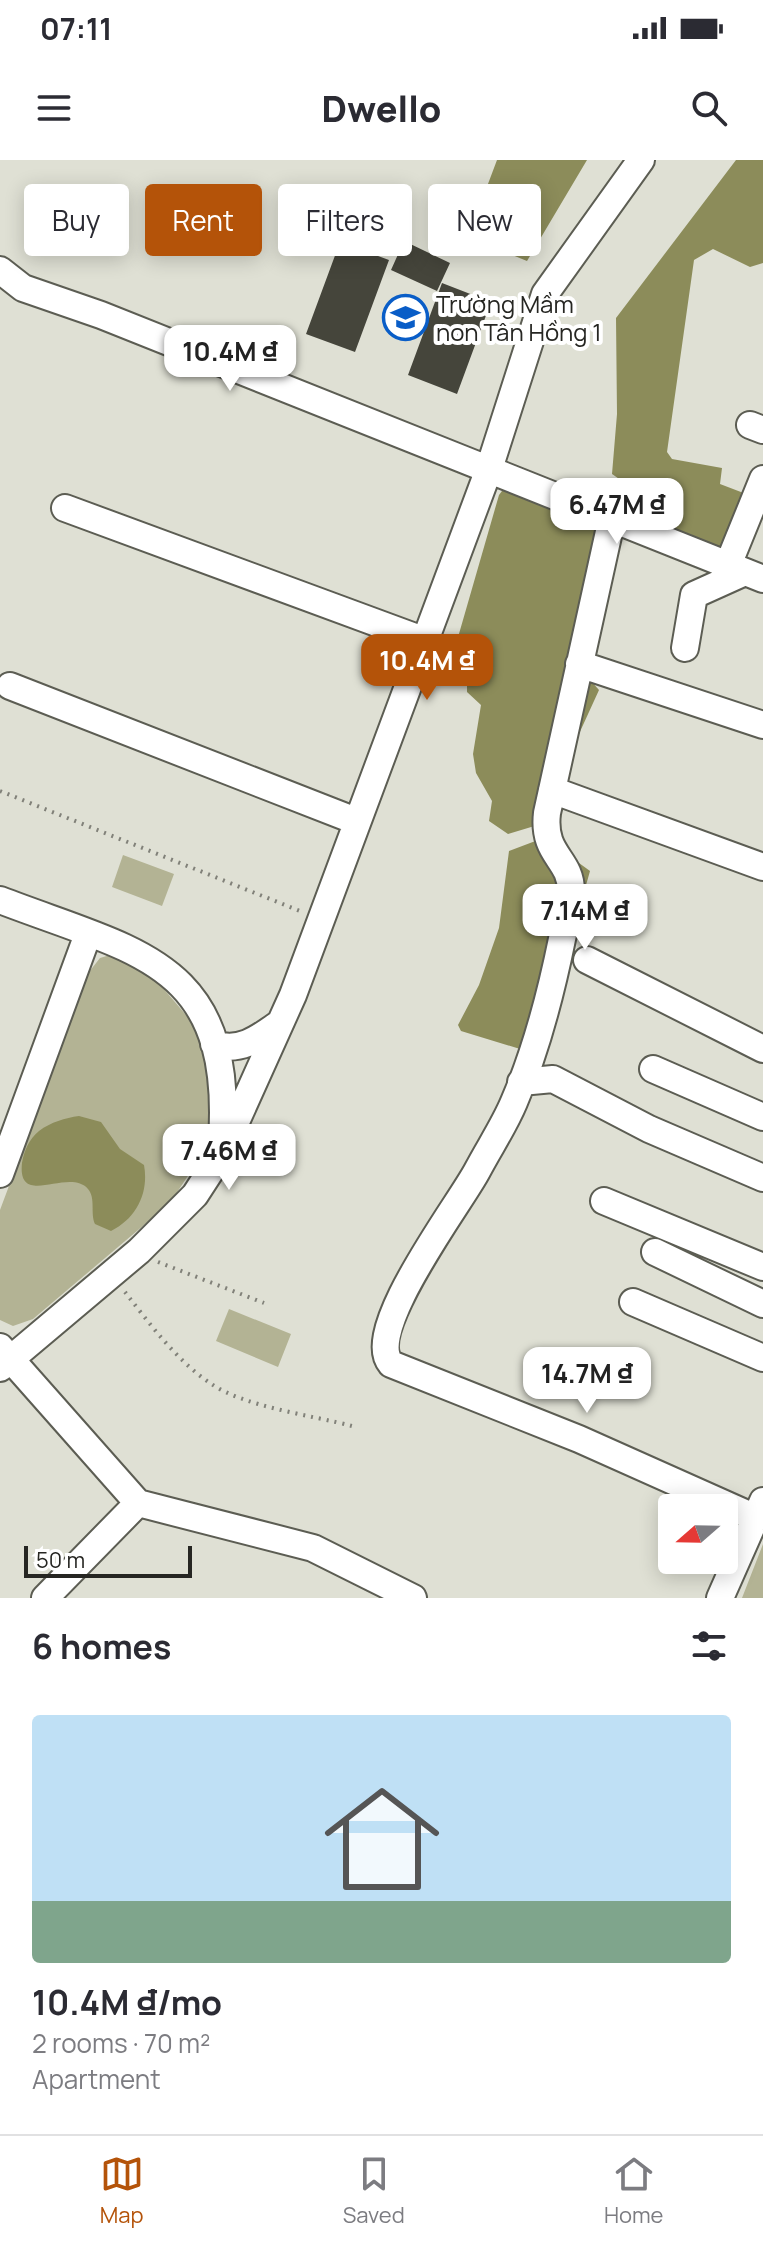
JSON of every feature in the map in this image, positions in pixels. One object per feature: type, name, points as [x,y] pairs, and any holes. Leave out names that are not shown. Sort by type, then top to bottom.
[{"type":"street","points":[[413,1598],[313,1548],[138,1503],[4,1358],[160,1231],[195,1195],[221,1155],[280,1022],[321,919],[489,469],[545,294],[641,160]]},
{"type":"street","points":[[0,270],[23,288],[101,315],[745,572]]},
{"type":"street","points":[[745,572],[763,479]]},
{"type":"street","points":[[65,508],[423,640]]},
{"type":"street","points":[[612,518],[552,790],[546,842],[569,878],[571,893],[555,975],[521,1082],[474,1177],[406,1286],[385,1341],[386,1358],[391,1364],[760,1510],[720,1598]]},
{"type":"street","points":[[685,648],[694,595],[745,572]]},
{"type":"street","points":[[579,664],[763,725]]},
{"type":"street","points":[[10,686],[356,821]]},
{"type":"street","points":[[552,790],[763,867]]},
{"type":"street","points":[[0,900],[148,957],[176,978],[199,1006],[214,1044],[222,1081],[221,1155]]},
{"type":"street","points":[[0,1174],[88,934]]},
{"type":"street","points":[[587,960],[763,1049]]},
{"type":"street","points":[[214,1044],[234,1048],[247,1044],[280,1022]]},
{"type":"street","points":[[653,1069],[763,1117]]},
{"type":"street","points":[[521,1082],[553,1079],[649,1129],[763,1178]]},
{"type":"street","points":[[604,1201],[763,1267]]},
{"type":"street","points":[[655,1252],[763,1304]]},
{"type":"street","points":[[633,1302],[763,1358]]},
{"type":"street","points":[[45,1598],[138,1503]]},
{"type":"path","points":[[0,791],[321,919]]},
{"type":"path","points":[[152,1260],[264,1303]]},
{"type":"path","points":[[121,1287],[161,1336],[210,1384],[229,1394],[352,1426]]},
{"type":"green space","points":[[123,855],[174,874],[162,906],[112,887]]},
{"type":"green space","points":[[110,955],[151,974],[192,1022],[207,1062],[211,1108],[203,1153],[170,1203],[33,1319],[13,1326],[0,1320],[0,1210],[89,972],[100,958]]},
{"type":"green space","points":[[229,1309],[291,1334],[278,1367],[216,1341]]},
{"type":"green space","points":[[763,1544],[763,1598],[742,1598]]},
{"type":"shaded area","points":[[497,160],[587,160],[541,237],[541,184],[488,184]]},
{"type":"shaded area","points":[[736,160],[763,160],[763,263],[750,267],[713,249],[694,260],[667,452],[672,459],[722,468],[720,484],[754,497],[731,553],[616,504],[625,483],[612,474],[617,414],[616,318]]},
{"type":"shaded area","points":[[505,487],[607,530],[583,672],[599,690],[573,747],[561,818],[508,834],[489,821],[492,801],[476,773],[473,754],[481,705],[467,692],[467,682],[455,675],[450,665],[499,495]]},
{"type":"shaded area","points":[[546,837],[567,847],[568,855],[590,871],[552,1007],[533,1053],[461,1031],[458,1025],[479,985],[499,928],[509,851]]},
{"type":"shaded area","points":[[79,1116],[101,1122],[120,1149],[144,1165],[145,1185],[139,1203],[128,1219],[111,1231],[95,1224],[90,1193],[80,1183],[36,1186],[28,1183],[23,1176],[24,1154],[35,1134],[53,1123]]},
{"type":"building","points":[[412,245],[428,252],[428,256],[450,263],[437,291],[391,270],[397,256],[412,256]]},
{"type":"building","points":[[335,256],[378,256],[389,260],[355,352],[306,334]]},
{"type":"building","points":[[442,283],[491,302],[457,394],[408,375]]},
{"type":"place","name":"Trường Mầm non Tân Hồng 1","points":[[405,317]]}]
